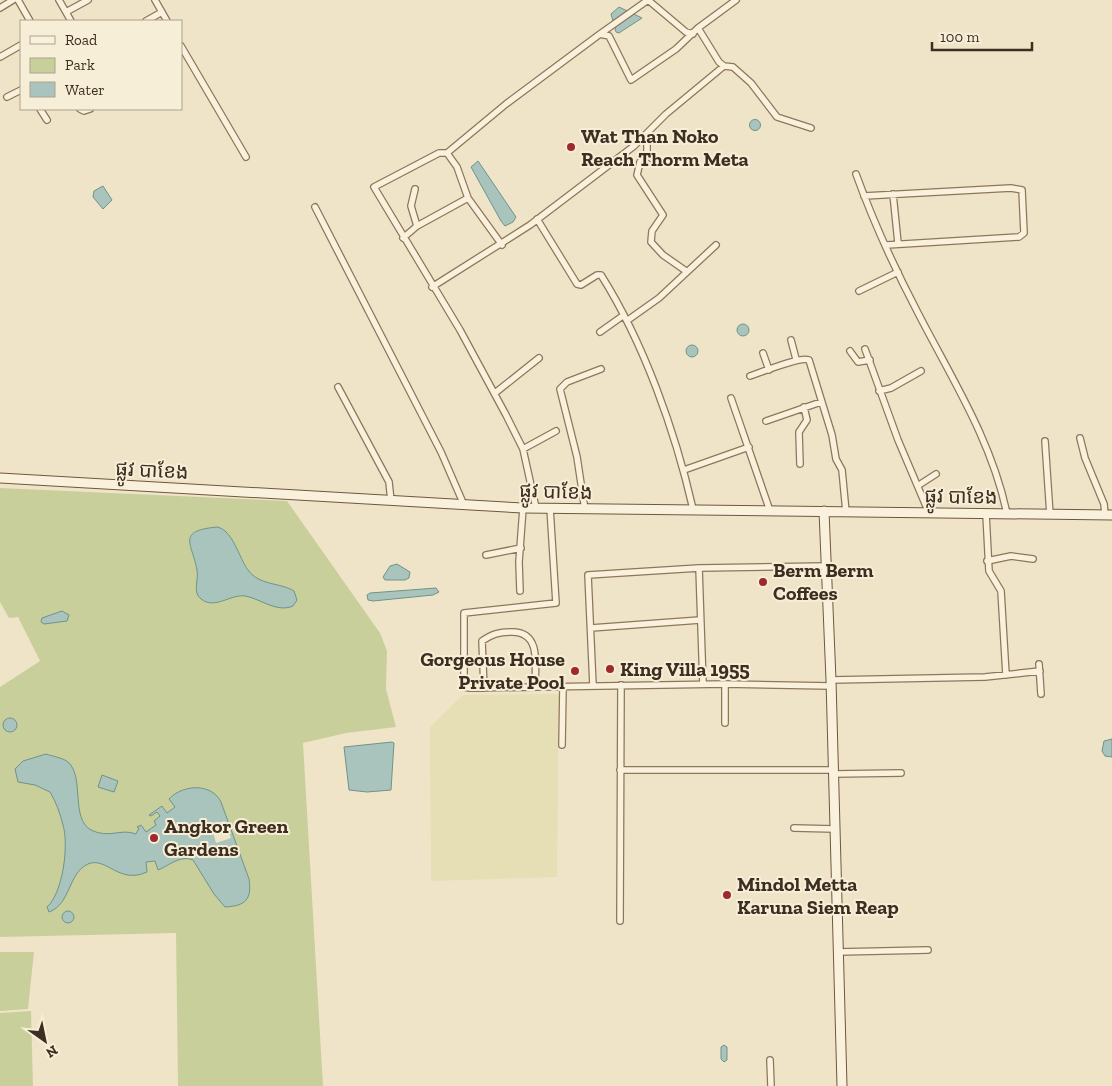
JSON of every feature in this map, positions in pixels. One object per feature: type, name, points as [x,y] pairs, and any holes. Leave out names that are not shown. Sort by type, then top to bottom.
[{"type":"street","points":[[0,8],[13,0]]},
{"type":"street","points":[[18,0],[29,20]]},
{"type":"street","points":[[59,0],[70,20]]},
{"type":"street","points":[[66,12],[88,0]]},
{"type":"street","points":[[156,0],[166,20]]},
{"type":"street","points":[[536,508],[523,449],[495,393],[460,330],[432,287],[374,187],[439,153],[447,153],[506,104],[648,0],[686,32],[693,34]]},
{"type":"street","points":[[600,34],[610,36],[630,80],[676,49],[698,28],[736,0]]},
{"type":"street","points":[[148,20],[162,12]]},
{"type":"street","points":[[698,28],[717,60],[724,66],[733,67],[751,83],[777,117],[811,128]]},
{"type":"street","points":[[0,57],[20,46]]},
{"type":"street","points":[[184,58],[246,157]]},
{"type":"street","points":[[432,287],[502,245],[647,136],[666,114],[724,66]]},
{"type":"street","points":[[7,97],[20,90]]},
{"type":"street","points":[[41,110],[47,120]]},
{"type":"street","points":[[647,136],[648,155],[658,164]]},
{"type":"street","points":[[447,153],[457,167],[468,198],[502,245]]},
{"type":"street","points":[[648,155],[640,162],[637,175],[663,215],[652,231],[651,242],[663,255],[686,271]]},
{"type":"street","points":[[856,174],[898,272],[986,444],[998,476],[1008,514]]},
{"type":"street","points":[[864,196],[1011,188],[1022,190],[1024,233],[1019,236],[887,245]]},
{"type":"street","points":[[415,189],[411,206],[416,226]]},
{"type":"street","points":[[893,194],[898,244]]},
{"type":"street","points":[[403,238],[416,226],[468,198]]},
{"type":"street","points":[[315,207],[441,452],[464,504]]},
{"type":"street","points":[[537,219],[577,284],[581,285],[601,274],[626,317],[684,470],[693,510]]},
{"type":"street","points":[[600,332],[659,298],[716,245]]},
{"type":"street","points":[[859,291],[898,272]]},
{"type":"street","points":[[791,340],[796,359]]},
{"type":"street","points":[[850,350],[857,361],[870,360]]},
{"type":"street","points":[[865,350],[898,440],[919,485],[929,513]]},
{"type":"street","points":[[762,353],[769,370]]},
{"type":"street","points":[[495,393],[539,358]]},
{"type":"street","points":[[750,376],[796,359],[809,360],[836,459],[844,478],[846,512]]},
{"type":"street","points":[[585,510],[577,457],[560,389],[567,382],[601,369]]},
{"type":"street","points":[[880,391],[891,388],[921,372]]},
{"type":"street","points":[[338,387],[389,482],[391,500]]},
{"type":"street","points":[[731,398],[770,510]]},
{"type":"street","points":[[766,420],[821,402]]},
{"type":"street","points":[[800,464],[799,432],[807,420],[804,407]]},
{"type":"street","points":[[523,449],[556,431]]},
{"type":"street","points":[[1080,438],[1089,471],[1108,515]]},
{"type":"street","points":[[1045,441],[1050,514]]},
{"type":"street","points":[[684,470],[749,447]]},
{"type":"street","points":[[919,485],[936,474]]},
{"type":"street","name":"ផ្លូវ បាខែង","points":[[0,478],[523,508],[1108,515]]},
{"type":"street","points":[[520,591],[523,508]]},
{"type":"street","points":[[550,508],[556,604],[464,613],[463,685],[470,688],[484,688],[831,683],[1006,675],[1040,668],[1041,694]]},
{"type":"street","points":[[824,511],[834,772],[837,952],[842,1086]]},
{"type":"street","points":[[986,514],[987,561],[989,571],[1001,591],[1006,675]]},
{"type":"street","points":[[486,555],[521,548]]},
{"type":"street","points":[[987,561],[1011,556],[1033,558]]},
{"type":"street","points":[[593,686],[588,575],[699,568],[826,566]]},
{"type":"street","points":[[699,568],[703,684]]},
{"type":"street","points":[[591,628],[700,620]]},
{"type":"street","points":[[484,688],[482,641],[493,634],[515,632],[528,636],[534,644],[535,687]]},
{"type":"street","points":[[725,684],[725,723]]},
{"type":"street","points":[[620,921],[621,685]]},
{"type":"street","points":[[562,687],[562,745]]},
{"type":"street","points":[[620,770],[901,773]]},
{"type":"street","points":[[794,828],[835,829]]},
{"type":"street","points":[[837,952],[928,950]]},
{"type":"street","points":[[770,1060],[770,1086]]},
{"type":"shaded area","points":[[559,694],[557,877],[431,881],[430,727],[463,695]]},
{"type":"green space","name":"Angkor Green Gardens","points":[[0,488],[287,501],[380,633],[387,651],[386,689],[396,727],[346,733],[303,743],[323,1086],[178,1086],[176,933],[0,937],[0,687],[40,661],[18,617],[9,618],[0,602]]},
{"type":"green space","points":[[0,952],[34,952],[28,1009],[0,1011]]},
{"type":"green space","points":[[31,1011],[33,1086],[0,1086],[0,1013]]},
{"type":"water","points":[[619,7],[642,18],[619,33],[616,32],[611,14]]},
{"type":"water","points":[[755,119],[761,125],[755,131],[749,125]]},
{"type":"water","points":[[478,161],[516,217],[513,222],[505,226],[471,167]]},
{"type":"water","points":[[103,186],[112,200],[103,209],[93,197],[94,191]]},
{"type":"water","points":[[745,324],[748,325],[748,335],[741,336],[738,335],[737,328],[738,325]]},
{"type":"water","points":[[692,345],[698,351],[692,357],[686,351]]},
{"type":"water","points":[[217,527],[227,533],[248,570],[253,575],[258,579],[294,591],[297,600],[293,606],[287,608],[275,607],[245,596],[212,603],[206,602],[198,596],[196,589],[197,570],[190,546],[191,535],[204,529]]},
{"type":"water","points":[[397,564],[410,572],[409,578],[405,580],[385,580],[383,577],[390,566]]},
{"type":"water","points":[[436,588],[439,592],[433,595],[373,601],[368,600],[367,595],[370,593]]},
{"type":"water","points":[[62,611],[69,615],[67,621],[44,624],[41,622],[42,618]]},
{"type":"water","points":[[7,718],[13,718],[17,725],[13,732],[7,732],[3,728],[3,722]]},
{"type":"water","points":[[1112,739],[1112,757],[1105,756],[1102,751],[1104,741]]},
{"type":"water","points":[[394,743],[391,790],[367,792],[349,790],[344,747]]},
{"type":"water","points":[[46,754],[68,762],[73,769],[76,777],[81,816],[85,824],[97,833],[130,832],[136,834],[139,828],[137,827],[141,825],[146,832],[156,825],[154,821],[160,816],[157,812],[151,816],[149,815],[162,806],[167,813],[175,807],[169,799],[175,794],[189,788],[211,791],[221,802],[249,879],[250,886],[246,900],[238,905],[225,907],[214,894],[193,860],[175,861],[158,870],[155,861],[146,862],[147,872],[137,875],[121,873],[95,863],[81,868],[62,902],[49,912],[47,907],[53,900],[61,880],[65,856],[63,825],[58,808],[50,792],[35,785],[18,782],[15,769],[23,761]]},
{"type":"water","points":[[102,775],[118,781],[114,792],[98,787]]},
{"type":"water","points":[[66,911],[70,911],[74,917],[70,923],[66,923],[62,919],[62,915]]},
{"type":"water","points":[[724,1045],[727,1047],[727,1060],[724,1062],[721,1059],[721,1047]]},
{"type":"pier","points":[[225,821],[231,838],[216,843],[211,825]]},
{"type":"place","name":"Wat Than Noko Reach Thorm Meta","points":[[571,147]]},
{"type":"place","name":"Berm Berm Coffees","points":[[763,582]]},
{"type":"place","name":"King Villa 1955","points":[[610,669]]},
{"type":"place","name":"Gorgeous House Private Pool","points":[[575,671]]},
{"type":"place","name":"Angkor Green Gardens","points":[[154,838]]},
{"type":"place","name":"Mindol Metta Karuna Siem Reap","points":[[727,895]]}]
